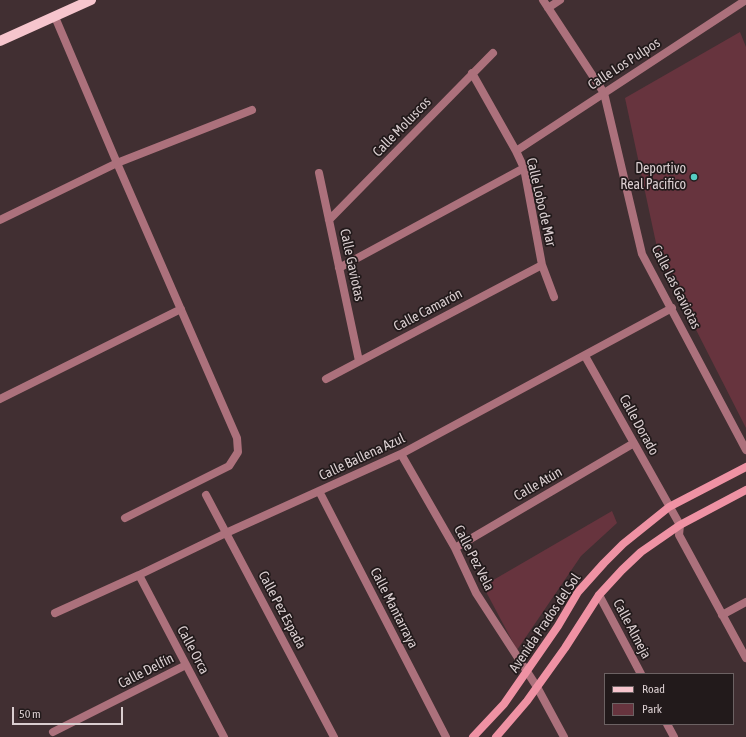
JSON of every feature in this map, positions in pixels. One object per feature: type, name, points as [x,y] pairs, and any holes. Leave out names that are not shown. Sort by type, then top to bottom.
[{"type":"main road","points":[[0,41],[91,0]]},
{"type":"street","name":"Calle Las Gaviotas","points":[[542,0],[604,93],[642,254],[746,450]]},
{"type":"street","points":[[548,8],[560,0]]},
{"type":"street","name":"Calle Los Pulpos","points":[[516,151],[746,0]]},
{"type":"street","points":[[55,17],[237,438],[238,452],[229,466],[125,518]]},
{"type":"street","name":"Calle Moluscos","points":[[329,220],[493,53]]},
{"type":"street","name":"Calle Lobo de Mar","points":[[472,73],[524,168],[542,265],[554,297]]},
{"type":"street","points":[[0,220],[117,163],[252,110]]},
{"type":"street","points":[[339,268],[524,168]]},
{"type":"street","name":"Calle Gaviotas","points":[[319,173],[359,361]]},
{"type":"street","name":"Calle Camarón","points":[[326,379],[542,265]]},
{"type":"street","name":"Calle Ballena Azul","points":[[55,613],[226,533],[401,454],[672,308]]},
{"type":"street","points":[[0,399],[181,309]]},
{"type":"street","name":"Calle Dorado","points":[[585,356],[680,526],[679,535],[746,658]]},
{"type":"street","name":"Calle Atún","points":[[455,548],[634,443]]},
{"type":"street","name":"Calle Pez Vela","points":[[401,454],[455,548],[476,593],[537,687],[564,737]]},
{"type":"street","name":"Avenida Prados del Sol","points":[[473,737],[504,704],[527,673],[578,592],[623,544],[669,507],[746,467]]},
{"type":"street","points":[[496,737],[537,687],[565,648],[599,595],[640,552],[680,526],[746,490]]},
{"type":"street","name":"Calle Mantarraya","points":[[319,491],[446,737]]},
{"type":"street","name":"Calle Pez Espada","points":[[206,495],[334,737]]},
{"type":"street","name":"Calle Orca","points":[[139,575],[224,737]]},
{"type":"street","name":"Calle Almeja","points":[[599,595],[640,673]]},
{"type":"street","points":[[722,615],[746,602]]},
{"type":"street","name":"Calle Delfín","points":[[53,732],[186,665]]},
{"type":"street","points":[[668,725],[674,737]]},
{"type":"green space","name":"Deportivo Real Pacifico","points":[[740,32],[746,47],[746,428],[659,257],[625,98]]},
{"type":"green space","points":[[612,511],[617,523],[581,556],[517,650],[483,586]]},
{"type":"place","name":"Deportivo Real Pacifico","points":[[694,177]]}]
